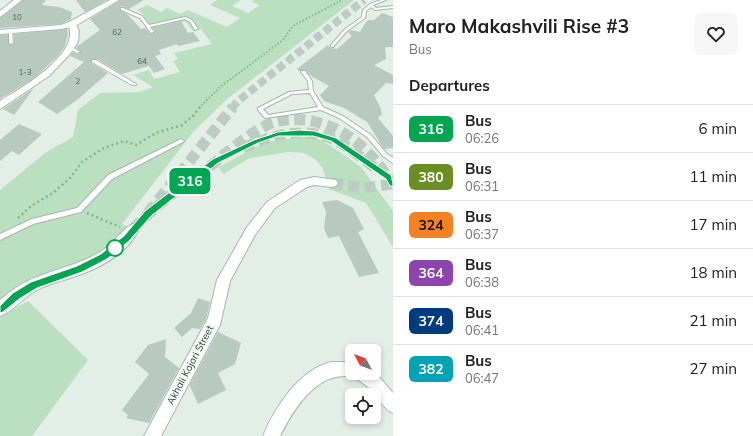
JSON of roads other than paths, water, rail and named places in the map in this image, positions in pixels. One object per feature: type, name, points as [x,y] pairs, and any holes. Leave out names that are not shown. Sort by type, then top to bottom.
[{"type":"street","points":[[0,15],[18,0]]},
{"type":"street","points":[[0,32],[60,27],[72,24],[112,3]]},
{"type":"street","points":[[0,106],[60,63],[74,50],[75,33],[72,24]]},
{"type":"street","name":"Akhali Kojori Street","points":[[152,436],[215,320],[224,280],[251,231],[272,205],[304,184],[314,181],[332,183]]},
{"type":"street","points":[[0,309],[34,284],[92,264],[115,249],[132,231]]},
{"type":"street","points":[[271,436],[276,426],[297,396],[310,381],[325,371],[345,369]]},
{"type":"street","points":[[370,380],[375,383],[393,405]]},
{"type":"lane","points":[[332,46],[346,30],[364,18],[364,11],[371,5],[384,0]]},
{"type":"lane","points":[[371,5],[375,9],[393,7]]},
{"type":"lane","points":[[122,9],[141,17],[152,32]]},
{"type":"lane","points":[[148,26],[185,18],[191,21],[196,29]]},
{"type":"lane","points":[[10,31],[11,43]]},
{"type":"lane","points":[[94,61],[134,84]]},
{"type":"lane","points":[[302,72],[310,81],[310,91],[321,108],[341,118],[369,136],[385,155],[393,161]]},
{"type":"lane","points":[[310,91],[291,93],[260,109],[267,118],[321,108]]},
{"type":"lane","points":[[0,237],[32,222],[79,210],[110,177],[181,141]]},
{"type":"tunnel","points":[[232,108],[238,101],[364,0]]},
{"type":"tunnel","points":[[148,213],[233,107]]},
{"type":"tunnel","points":[[133,229],[161,203],[232,148],[267,125],[281,121],[306,120],[321,123],[345,134],[366,151],[393,184]]},
{"type":"tunnel","points":[[243,148],[277,136],[300,133],[312,134],[323,136],[341,143],[378,170]]},
{"type":"tunnel","points":[[332,183],[363,188],[393,184]]}]
